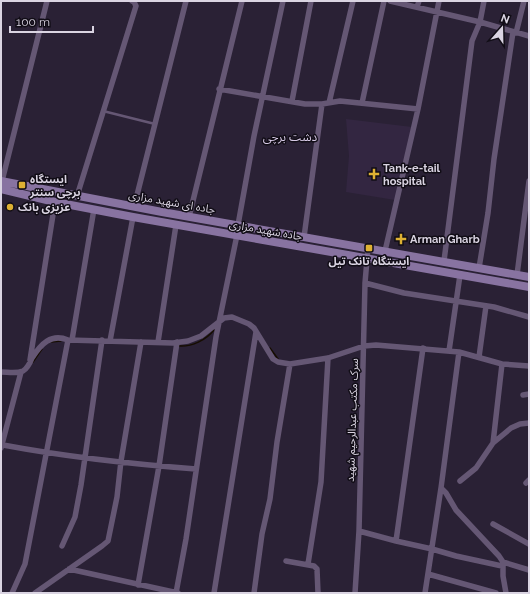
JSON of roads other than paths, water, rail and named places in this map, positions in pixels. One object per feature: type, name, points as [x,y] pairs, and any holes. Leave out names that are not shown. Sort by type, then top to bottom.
[{"type":"main road","name":"جاده ای شهید مزاری","points":[[1,184],[77,196],[529,277]]},
{"type":"main road","name":"جاده شهید مزاری","points":[[1,184],[55,202],[176,225],[529,287]]},
{"type":"street","points":[[1,184],[47,1]]},
{"type":"street","points":[[77,196],[136,6],[132,1]]},
{"type":"street","points":[[134,207],[186,1]]},
{"type":"street","points":[[189,217],[219,88],[242,1]]},
{"type":"street","points":[[238,225],[282,1]]},
{"type":"street","points":[[292,101],[311,1]]},
{"type":"street","points":[[329,103],[353,1]]},
{"type":"street","points":[[362,102],[384,1]]},
{"type":"street","points":[[390,1],[418,4],[437,12],[529,36]]},
{"type":"street","points":[[385,251],[418,109],[439,1]]},
{"type":"street","points":[[444,261],[464,115],[472,41],[480,22],[484,1]]},
{"type":"street","points":[[479,268],[488,213],[495,151],[515,32],[524,1]]},
{"type":"street","points":[[219,88],[305,104],[322,104],[340,101],[362,102],[418,109]]},
{"type":"street","points":[[304,237],[322,104]]},
{"type":"street","points":[[517,275],[529,181]]},
{"type":"street","points":[[30,365],[55,202]]},
{"type":"street","points":[[12,593],[25,564],[46,453],[70,340],[94,209]]},
{"type":"street","points":[[110,341],[133,217]]},
{"type":"street","points":[[158,342],[176,225]]},
{"type":"street","points":[[69,569],[177,593],[220,321],[237,235]]},
{"type":"street","name":"سرک مکتب عبدالرحیم شهید","points":[[355,593],[359,530],[365,283],[368,248]]},
{"type":"street","points":[[449,350],[460,275]]},
{"type":"street","points":[[365,283],[404,293],[486,306],[529,317]]},
{"type":"street","points":[[479,357],[486,306]]},
{"type":"street","points":[[1,372],[17,373],[25,370],[48,340],[53,338],[60,337],[70,340],[177,342],[200,336],[224,318],[232,317],[249,324],[256,332],[273,359],[278,362],[290,364],[328,358],[364,346],[376,344],[449,350],[502,364],[529,366]]},
{"type":"street","points":[[214,593],[256,332]]},
{"type":"street","points":[[62,546],[75,517],[82,485],[102,340]]},
{"type":"street","points":[[35,593],[102,546],[108,540],[117,497],[121,461],[140,342]]},
{"type":"street","points":[[138,585],[159,466],[177,342]]},
{"type":"street","points":[[396,541],[423,348]]},
{"type":"street","points":[[425,593],[459,352]]},
{"type":"street","points":[[308,564],[321,482],[328,358]]},
{"type":"street","points":[[254,593],[262,534],[270,499],[277,442],[290,364]]},
{"type":"street","points":[[493,443],[502,364]]},
{"type":"street","points":[[21,372],[2,446],[85,458],[159,466],[196,468]]},
{"type":"street","points":[[460,481],[476,468],[493,443],[511,428],[520,424],[529,423]]},
{"type":"street","points":[[441,488],[446,493],[456,510],[499,556],[502,564],[506,593]]},
{"type":"street","points":[[493,524],[529,544]]},
{"type":"street","points":[[359,530],[456,556],[528,569]]},
{"type":"street","points":[[286,561],[308,564],[317,568],[318,593]]},
{"type":"street","points":[[428,574],[496,593]]},
{"type":"lane","points":[[103,111],[155,124]]},
{"type":"waterway","points":[[179,346],[198,342],[207,337],[214,330]]},
{"type":"waterway","points":[[51,342],[61,341]]},
{"type":"waterway","points":[[270,348],[278,359]]},
{"type":"waterway","points":[[33,362],[42,349]]},
{"type":"place","name":"Tank-e-tail hospital","points":[[374,174]]},
{"type":"place","name":"ایستگاه برچی سنتر","points":[[22,185]]},
{"type":"place","name":"عزیزی بانک","points":[[10,207]]},
{"type":"place","name":"Arman Gharb","points":[[401,239]]},
{"type":"place","name":"ایستگاه تانک تیل","points":[[369,248]]},
{"type":"district","name":"دشت برچی","points":[[290,137]]}]
